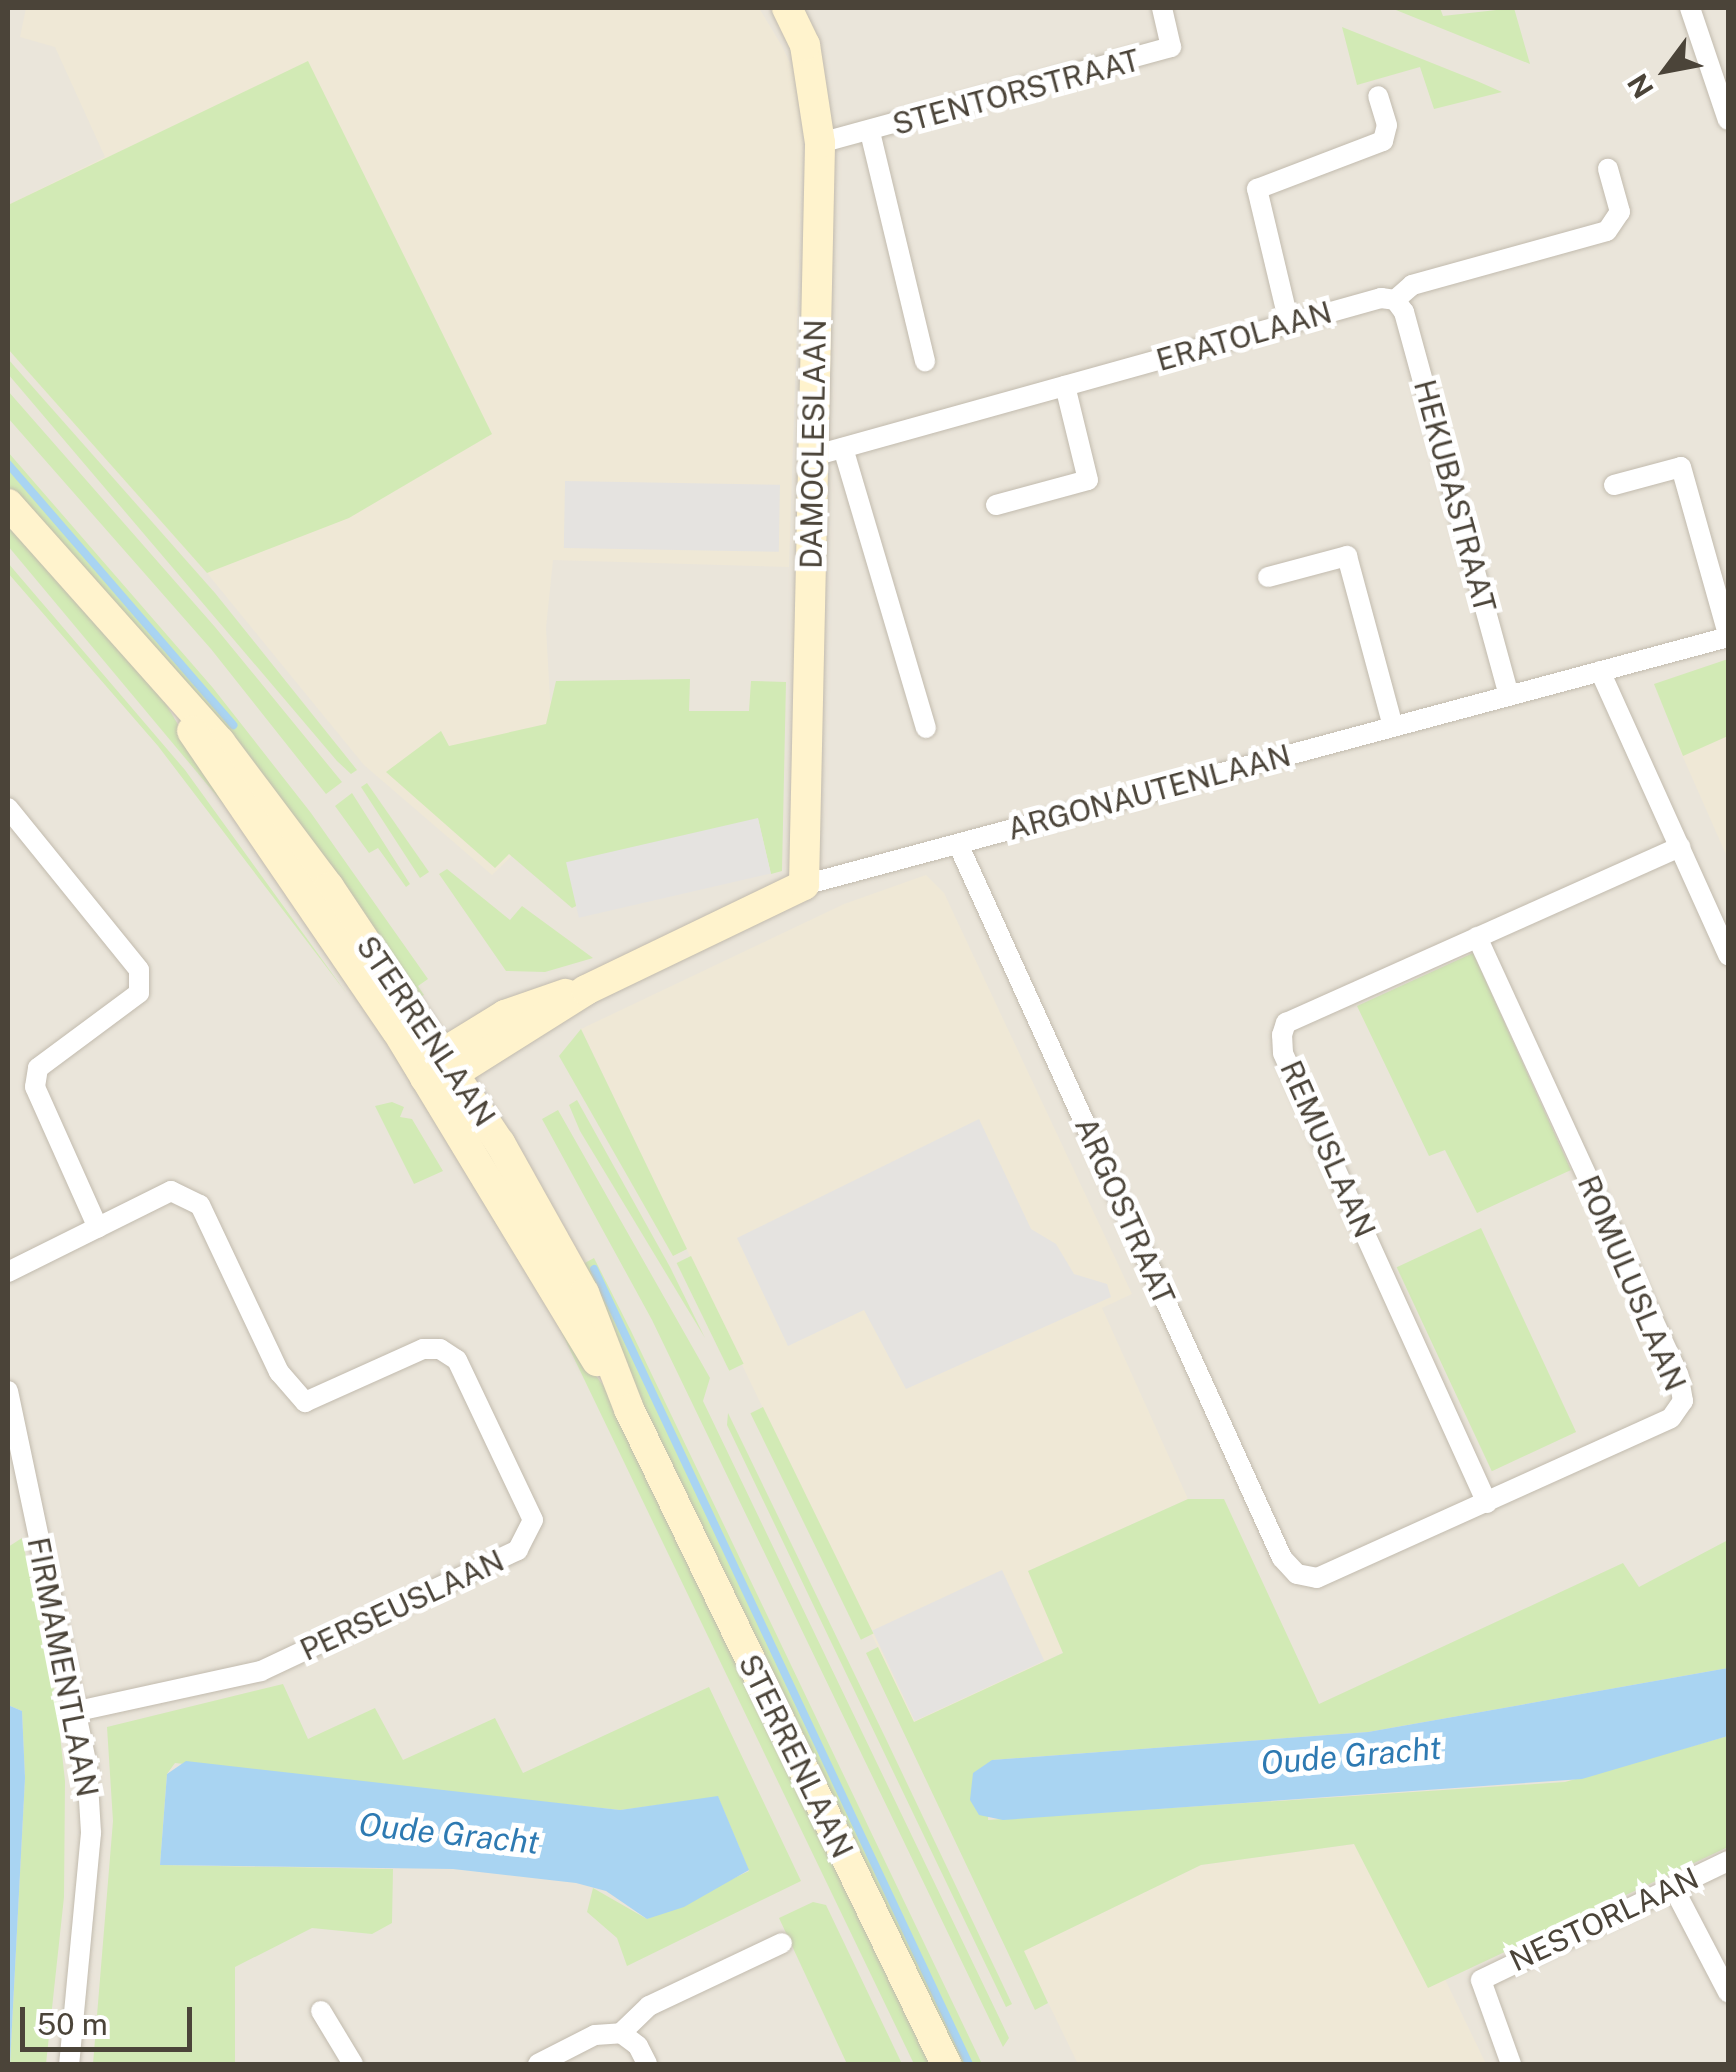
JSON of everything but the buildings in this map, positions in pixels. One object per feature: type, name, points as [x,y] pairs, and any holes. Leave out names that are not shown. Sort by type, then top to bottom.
[{"type":"main road","name":"DAMOCLESLAAN","points":[[787,8],[805,45],[820,143],[804,886]]},
{"type":"main road","name":"STERRENLAAN","points":[[8,504],[168,688],[231,794],[442,1068],[629,1409],[942,2060]]},
{"type":"main road","name":"ARGONAUTENLAAN","points":[[442,1068],[586,990],[804,886]]},
{"type":"street","name":"STENTORSTRAAT","points":[[820,143],[1171,47],[1162,8]]},
{"type":"street","points":[[1690,8],[1728,120]]},
{"type":"street","points":[[1289,324],[1257,189],[1383,141],[1387,125],[1378,96]]},
{"type":"street","points":[[870,132],[925,362]]},
{"type":"street","name":"ERATOLAAN","points":[[813,456],[1289,324],[1395,300],[1412,285],[1607,231],[1620,212],[1608,170]]},
{"type":"street","name":"HEKUBASTRAAT","points":[[1395,300],[1404,312],[1510,695]]},
{"type":"street","points":[[996,505],[1088,480],[1065,386]]},
{"type":"street","points":[[843,448],[926,728]]},
{"type":"street","points":[[1614,485],[1681,467],[1728,636]]},
{"type":"street","points":[[1268,577],[1347,556],[1393,726]]},
{"type":"street","name":"ARGONAUTENLAAN","points":[[804,886],[1728,636]]},
{"type":"street","points":[[1600,671],[1728,955]]},
{"type":"street","points":[[8,808],[138,970],[139,993],[38,1068],[34,1086],[98,1228],[8,1272]]},
{"type":"street","name":"ARGOSTRAAT","points":[[958,844],[1282,1558],[1297,1574]]},
{"type":"street","name":"REMUSLAAN","points":[[1486,1502],[1283,1053],[1282,1035],[1286,1023],[1680,847]]},
{"type":"street","name":"ROMULUSLAAN","points":[[1297,1574],[1317,1578],[1671,1418],[1683,1401],[1678,1374],[1477,937]]},
{"type":"street","name":"PERSEUSLAAN","points":[[77,1711],[261,1671],[518,1550],[531,1532],[533,1520],[457,1360],[440,1348],[423,1349],[305,1402],[279,1372],[200,1205],[170,1191],[98,1228]]},
{"type":"street","name":"FIRMAMENTLAAN","points":[[8,1390],[77,1711],[92,1833],[69,2064]]},
{"type":"street","name":"NESTORLAAN","points":[[1511,2064],[1481,1980],[1728,1861]]},
{"type":"street","points":[[1672,1888],[1728,1992]]},
{"type":"street","points":[[621,2034],[649,2006],[782,1943]]},
{"type":"street","points":[[321,2011],[352,2064]]},
{"type":"street","points":[[538,2064],[595,2036],[621,2034],[638,2046],[647,2064]]},
{"type":"shaded area","points":[[8,8],[1728,8],[1728,2064],[8,2064]]},
{"type":"shaded area","points":[[26,8],[759,8],[782,46],[794,71],[803,144],[789,567],[553,560],[546,628],[550,700],[604,767],[492,875],[364,765],[207,573],[8,349],[8,205],[105,157],[55,47],[20,37]]},
{"type":"shaded area","points":[[565,481],[780,485],[779,552],[564,548]]},
{"type":"shaded area","points":[[1728,728],[1728,859],[1679,748]]},
{"type":"shaded area","points":[[758,818],[771,874],[579,918],[566,862]]},
{"type":"shaded area","points":[[926,875],[944,893],[1132,1294],[1102,1308],[1188,1499],[1029,1571],[1064,1652],[914,1723],[581,1029],[844,904]]},
{"type":"shaded area","points":[[979,1119],[1031,1229],[1056,1244],[1074,1274],[1107,1284],[1111,1297],[906,1389],[864,1310],[788,1346],[737,1238]]},
{"type":"shaded area","points":[[1002,1570],[1044,1661],[915,1721],[872,1630]]},
{"type":"shaded area","points":[[1354,1844],[1398,1882],[1486,2064],[1078,2064],[1023,1951],[1201,1865]]},
{"type":"green space","points":[[1391,8],[1440,8],[1443,16],[1514,8],[1530,64]]},
{"type":"green space","points":[[1342,27],[1502,92],[1434,109],[1420,67],[1357,85]]},
{"type":"green space","points":[[308,61],[492,434],[349,518],[207,573],[8,349],[8,205]]},
{"type":"green space","points":[[8,359],[215,593],[357,770],[351,774],[337,761],[8,374]]},
{"type":"green space","points":[[8,391],[215,627],[342,782],[326,794],[211,649],[8,418]]},
{"type":"green space","points":[[8,452],[213,688],[311,813],[428,979],[418,986],[424,995],[417,998],[88,577],[8,487]]},
{"type":"green space","points":[[8,520],[166,704],[226,807],[8,546]]},
{"type":"green space","points":[[8,563],[185,770],[347,994],[158,746],[8,573]]},
{"type":"green space","points":[[1728,659],[1728,736],[1683,756],[1654,684]]},
{"type":"green space","points":[[690,679],[689,711],[749,711],[751,681],[786,682],[782,871],[771,874],[758,819],[572,908],[509,854],[495,868],[386,772],[441,731],[449,746],[546,724],[556,681]]},
{"type":"green space","points":[[367,783],[429,872],[420,878],[361,787]]},
{"type":"green space","points":[[352,793],[410,884],[406,887],[378,848],[369,853],[335,806]]},
{"type":"green space","points":[[447,869],[510,920],[522,906],[593,958],[545,972],[506,971],[439,874]]},
{"type":"green space","points":[[1473,953],[1571,1170],[1477,1213],[1445,1150],[1429,1156],[1357,1006]]},
{"type":"green space","points":[[581,1029],[687,1249],[673,1256],[559,1056]]},
{"type":"green space","points":[[577,1100],[705,1338],[580,1131],[569,1105]]},
{"type":"green space","points":[[392,1102],[404,1107],[400,1117],[412,1119],[443,1171],[414,1184],[375,1106]]},
{"type":"green space","points":[[558,1110],[710,1378],[703,1401],[1009,2038],[1003,2047],[652,1320],[542,1119]]},
{"type":"green space","points":[[1481,1228],[1576,1432],[1492,1471],[1397,1267]]},
{"type":"green space","points":[[691,1256],[744,1364],[729,1371],[677,1263]]},
{"type":"green space","points":[[594,1258],[982,2064],[957,2064],[621,1362],[583,1264]]},
{"type":"green space","points":[[558,1325],[609,1393],[931,2064],[914,2064]]},
{"type":"green space","points":[[763,1407],[873,1633],[861,1640],[750,1413]]},
{"type":"green space","points":[[728,1413],[1012,2004],[1006,2007],[727,1425]]},
{"type":"green space","points":[[1188,1499],[1224,1499],[1319,1704],[1623,1563],[1639,1587],[1728,1540],[1728,1668],[1368,1732],[992,1760],[988,1820],[1565,1782],[1728,1736],[1728,1847],[1428,1988],[1354,1844],[1201,1865],[1024,1951],[1048,2003],[1035,2010],[866,1653],[878,1647],[914,1722],[1063,1653],[1028,1571]]},
{"type":"green space","points":[[22,1538],[56,1698],[65,1781],[64,1897],[46,2064],[10,2064],[25,1778],[22,1711],[8,1705],[8,1547]]},
{"type":"green space","points":[[283,1684],[308,1739],[375,1708],[403,1760],[495,1718],[523,1773],[709,1687],[801,1881],[627,1966],[617,1938],[587,1912],[593,1888],[647,1919],[749,1871],[718,1797],[620,1810],[175,1763],[167,1774],[160,1865],[393,1869],[392,1923],[372,1934],[312,1928],[235,1967],[235,2064],[93,2064],[113,1821],[107,1727]]},
{"type":"green space","points":[[813,1902],[826,1905],[902,2064],[847,2064],[779,1918]]},
{"type":"water","name":"Oude Gracht","points":[[1728,1668],[1728,1736],[1582,1779],[1003,1820],[979,1815],[970,1800],[973,1773],[992,1760],[1368,1732]]},
{"type":"water","points":[[8,1705],[22,1711],[25,1778],[10,2064]]},
{"type":"water","name":"Oude Gracht","points":[[186,1761],[620,1810],[718,1796],[749,1870],[684,1907],[647,1919],[606,1891],[576,1883],[453,1869],[160,1865],[167,1774]]},
{"type":"waterway","points":[[8,464],[233,725]]},
{"type":"waterway","points":[[594,1269],[968,2062]]}]
